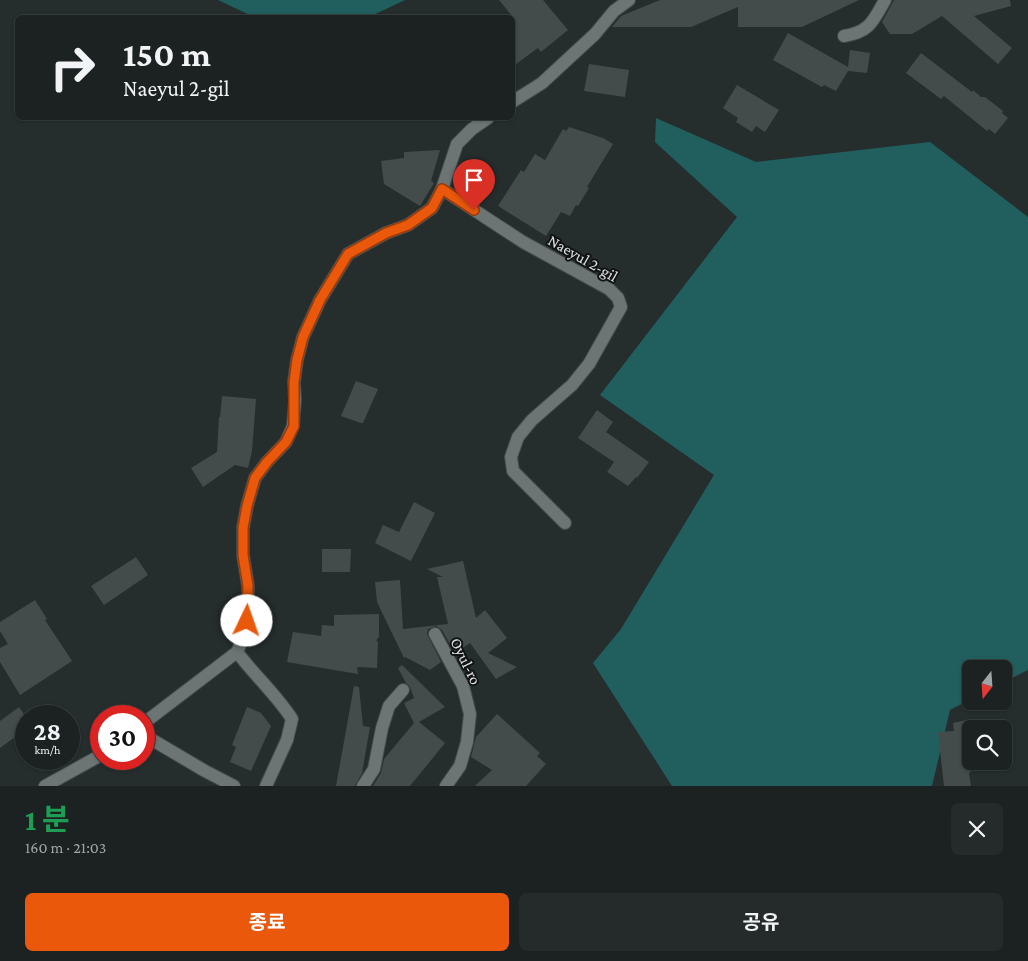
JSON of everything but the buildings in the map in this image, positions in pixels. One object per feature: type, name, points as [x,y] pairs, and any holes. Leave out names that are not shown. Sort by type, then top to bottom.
[{"type":"street","points":[[515,100],[542,83],[595,34],[614,11],[629,0]]},
{"type":"street","points":[[844,36],[858,34],[866,29],[885,0]]},
{"type":"street","points":[[155,715],[237,652],[246,632],[248,586],[243,555],[243,528],[247,506],[255,478],[286,442],[294,426],[294,382],[297,360],[303,337],[320,300],[348,254],[386,233],[408,225],[432,208],[442,189],[457,144],[472,129],[485,120]]},
{"type":"street","name":"Naeyul 2-gil","points":[[442,189],[523,242],[609,289],[618,298],[621,307],[589,364],[572,384],[532,420],[518,436],[511,457],[513,471],[565,523]]},
{"type":"street","name":"Oyul-ro","points":[[435,634],[463,686],[470,714],[467,742],[460,766],[446,786]]},
{"type":"street","points":[[237,652],[252,672],[281,702],[292,719],[287,740],[266,786]]},
{"type":"street","points":[[363,786],[374,769],[382,728],[389,706],[403,690]]},
{"type":"street","points":[[155,741],[234,786]]},
{"type":"street","points":[[45,786],[90,761]]},
{"type":"shaded area","points":[[218,0],[405,0],[373,15],[250,15]]},
{"type":"shaded area","points":[[656,118],[756,162],[930,142],[1028,217],[1028,670],[1012,678],[1012,660],[962,660],[962,704],[950,710],[932,786],[672,786],[593,663],[621,629],[714,475],[600,395],[737,217],[655,142]]},
{"type":"route","points":[[247,621],[248,586],[243,555],[243,528],[247,506],[255,478],[286,442],[294,426],[294,382],[297,360],[303,337],[320,300],[348,254],[386,233],[408,225],[432,208],[442,189],[474,210]]}]
